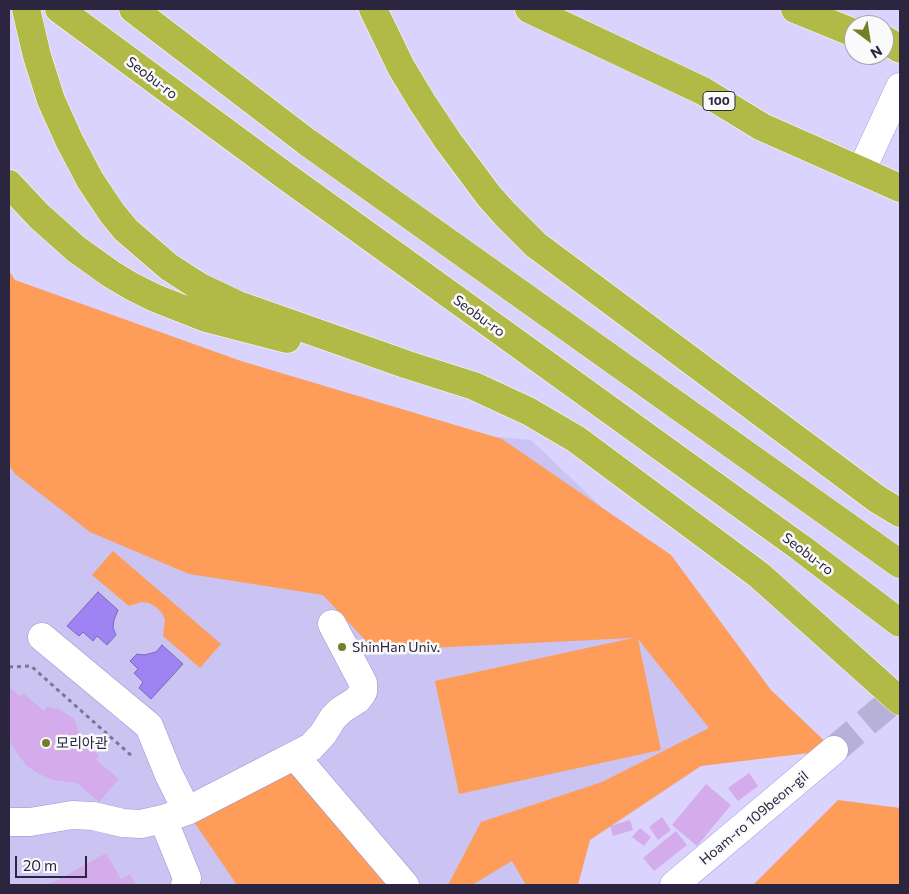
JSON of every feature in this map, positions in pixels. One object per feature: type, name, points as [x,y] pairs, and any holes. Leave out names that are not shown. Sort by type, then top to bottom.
[{"type":"highway","points":[[26,9],[37,56],[59,119],[90,180],[126,230],[169,267],[200,287],[238,305],[408,365],[474,386],[528,411],[576,439],[759,575],[900,701]]},
{"type":"highway","name":"Seobu-ro","points":[[59,9],[276,170],[801,548],[900,623]]},
{"type":"highway","points":[[133,9],[308,142],[900,564]]},
{"type":"highway","points":[[374,9],[401,67],[448,141],[489,196],[536,245],[877,499],[900,513]]},
{"type":"highway","points":[[795,9],[844,29]]},
{"type":"highway","name":"100","points":[[533,11],[703,91],[762,126],[862,169],[900,188]]},
{"type":"highway","points":[[9,184],[39,216],[76,249],[111,274],[155,298],[206,318],[230,325],[408,365]]},
{"type":"street","points":[[862,169],[900,88]]},
{"type":"street","points":[[9,822],[30,822],[72,815],[94,816],[123,824],[141,824],[175,815],[311,747],[337,714],[357,700],[362,692],[363,683],[332,624]]},
{"type":"street","points":[[42,637],[149,726],[169,776],[187,878],[186,885]]},
{"type":"street","name":"Hoam-ro 109beon-gil","points":[[674,885],[834,750]]},
{"type":"street","points":[[295,756],[405,885]]},
{"type":"path","points":[[9,667],[31,666],[136,760]]},
{"type":"shaded area","points":[[9,271],[15,280],[241,361],[502,439],[671,555],[771,690],[834,750],[701,766],[590,840],[578,885],[526,885],[512,861],[472,885],[448,885],[481,822],[602,782],[709,728],[638,639],[661,750],[459,794],[435,681],[633,638],[429,648],[366,641],[323,595],[189,574],[90,532],[15,474],[9,465]]},
{"type":"shaded area","name":"ShinHan Univ.","points":[[9,368],[354,423],[531,440],[614,519],[720,744],[580,837],[575,885],[9,885]]},
{"type":"shaded area","points":[[113,551],[221,644],[200,668],[163,636],[165,620],[162,613],[156,607],[149,603],[141,602],[129,606],[92,575]]},
{"type":"shaded area","points":[[98,592],[118,610],[113,628],[116,635],[107,645],[97,636],[93,641],[83,632],[79,636],[67,626]]},
{"type":"shaded area","points":[[162,645],[183,664],[151,699],[139,688],[143,682],[134,673],[138,669],[130,661],[137,654],[144,655],[156,652]]},
{"type":"shaded area","points":[[288,772],[296,772],[393,885],[237,885],[194,822]]},
{"type":"shaded area","points":[[838,800],[900,808],[900,885],[753,885]]},
{"type":"building","name":"모리아관","points":[[9,687],[20,696],[23,693],[44,711],[47,707],[59,709],[74,719],[80,734],[77,738],[99,756],[96,760],[119,779],[99,802],[77,783],[53,780],[39,774],[27,766],[19,756],[9,740]]},
{"type":"building","points":[[749,773],[758,786],[738,801],[728,788]]},
{"type":"building","points":[[706,784],[731,805],[697,846],[672,825]]},
{"type":"building","points":[[662,817],[671,830],[658,840],[649,827]]},
{"type":"building","points":[[630,820],[633,830],[613,836],[610,826]]},
{"type":"building","points":[[640,828],[651,837],[644,846],[632,837]]},
{"type":"building","points":[[676,831],[687,845],[654,871],[643,858]]},
{"type":"building","points":[[106,853],[121,879],[130,874],[136,885],[45,885],[56,881]]},
{"type":"tunnel","points":[[834,750],[900,694]]},
{"type":"place","name":"ShinHan Univ.","points":[[342,647]]},
{"type":"place","name":"모리아관","points":[[46,743]]}]
